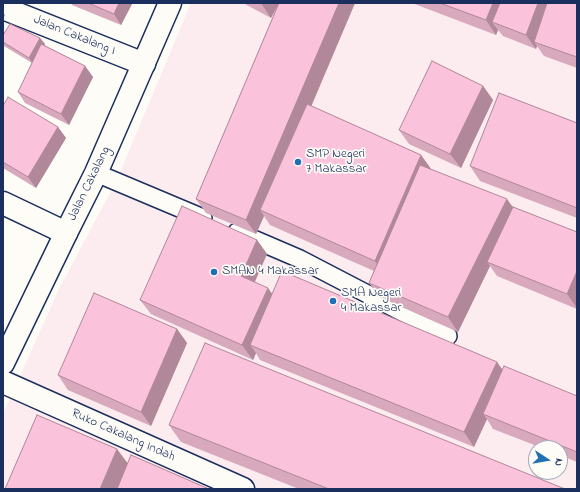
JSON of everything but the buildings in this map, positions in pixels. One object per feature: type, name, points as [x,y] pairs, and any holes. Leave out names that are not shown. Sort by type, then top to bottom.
[{"type":"street","name":"Jalan Cakalang","points":[[3,363],[96,172],[170,3]]},
{"type":"street","name":"Jalan Cakalang I","points":[[3,8],[144,64]]},
{"type":"street","points":[[3,203],[66,233]]},
{"type":"street","name":"Ruko Cakalang Indah","points":[[3,382],[240,489]]},
{"type":"lane","points":[[96,172],[300,259],[448,336]]},
{"type":"shaded area","points":[[191,3],[577,3],[577,489],[3,489],[3,414],[59,289],[116,182]]},
{"type":"place","name":"SMP Negeri 7 Makassar","points":[[298,162]]},
{"type":"place","name":"SMAN 4 Makassar","points":[[214,272]]},
{"type":"place","name":"SMA Negeri 4 Makassar","points":[[333,301]]}]
